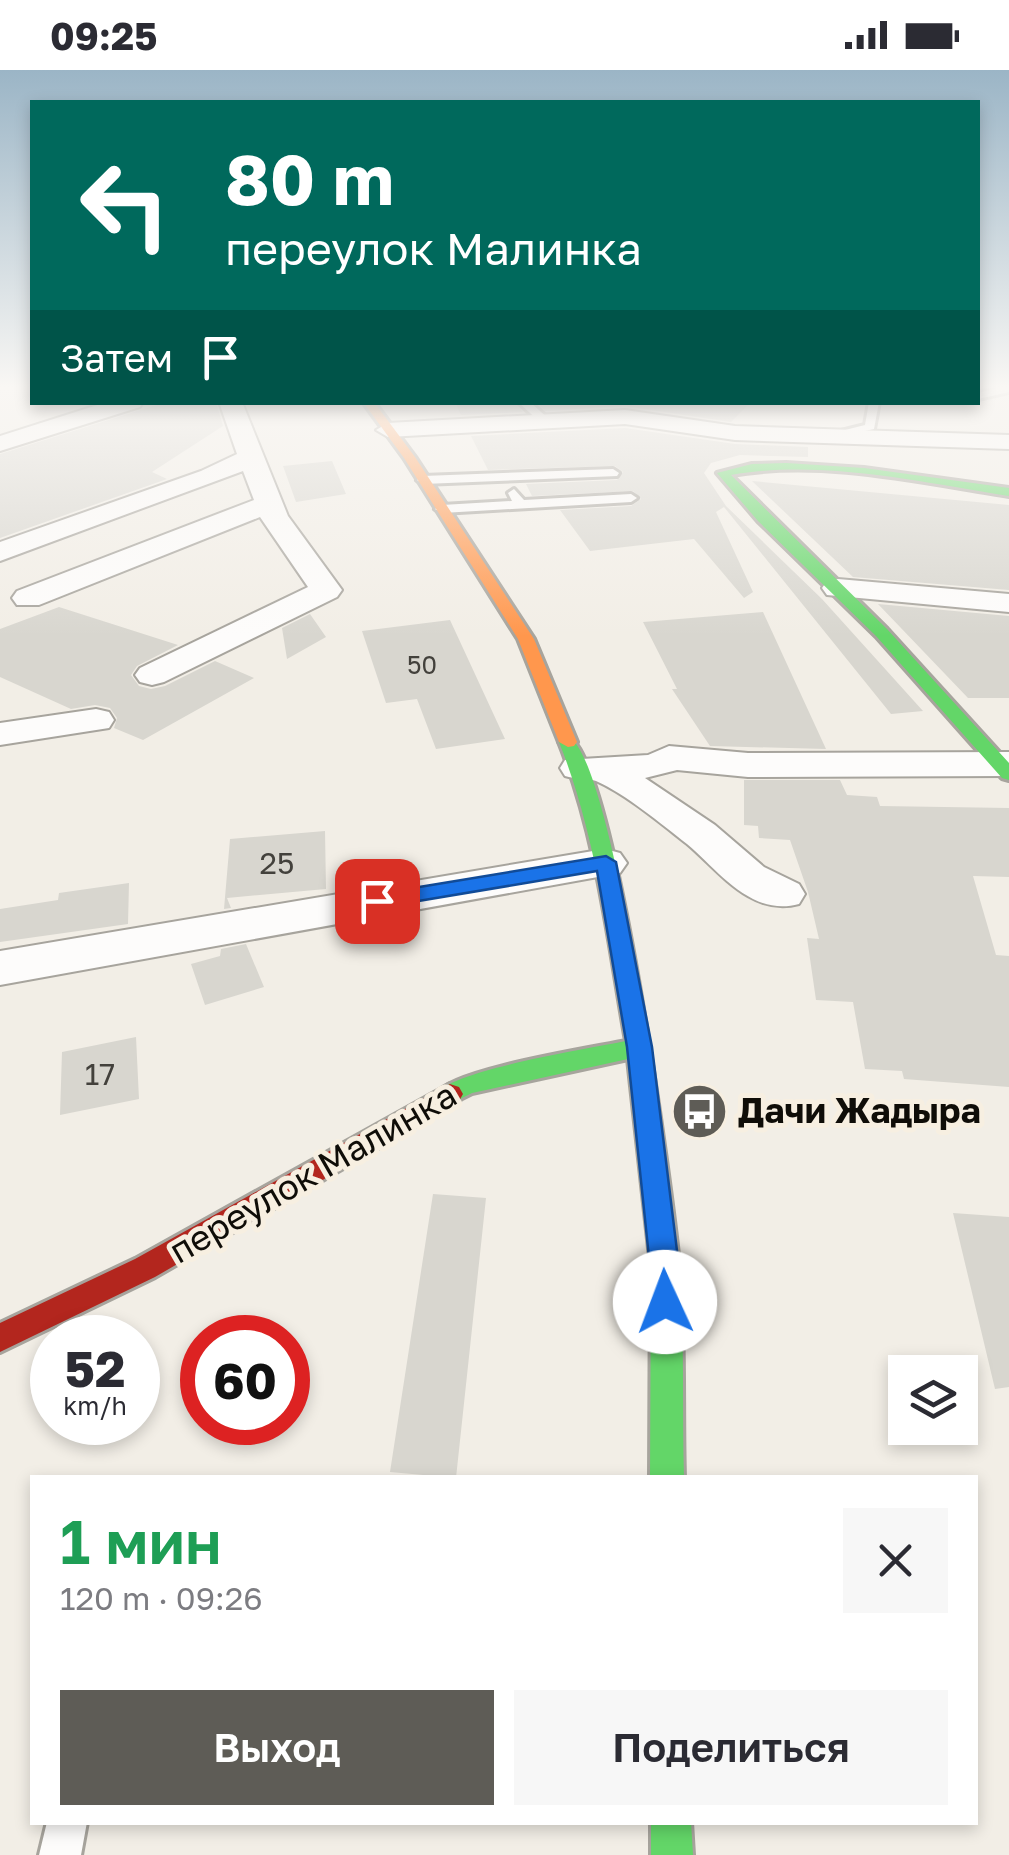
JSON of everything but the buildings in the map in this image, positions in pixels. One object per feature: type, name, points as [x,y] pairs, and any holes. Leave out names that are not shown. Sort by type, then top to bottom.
[{"type":"main road","points":[[416,469],[526,639],[590,768],[639,1047],[664,1267],[667,1475]]},
{"type":"main road","points":[[728,469],[723,474],[760,515],[838,588],[1007,768]]},
{"type":"main road","points":[[797,469],[909,478],[1009,492]]},
{"type":"main road","name":"переулок Малинка","points":[[0,1338],[145,1268],[466,1084],[639,1047]]},
{"type":"main road","points":[[671,1825],[672,1855]]},
{"type":"street","points":[[0,552],[226,469]]},
{"type":"street","points":[[152,675],[326,590],[274,517],[257,469]]},
{"type":"street","points":[[28,598],[270,504]]},
{"type":"street","points":[[838,588],[1009,603]]},
{"type":"street","points":[[0,734],[96,720]]},
{"type":"street","points":[[590,768],[657,766],[670,758],[748,765],[1007,768]]},
{"type":"street","points":[[590,768],[704,838],[770,890],[783,894]]},
{"type":"street","points":[[0,968],[606,862]]},
{"type":"lane","points":[[424,480],[613,474]]},
{"type":"lane","points":[[505,478],[520,504]]},
{"type":"lane","points":[[442,509],[631,498]]},
{"type":"lane","points":[[60,1855],[66,1825]]},
{"type":"traffic: fast","points":[[744,469],[723,473],[763,518],[881,632],[1009,774]]},
{"type":"traffic: fast","points":[[837,469],[1009,492]]},
{"type":"traffic: fast","points":[[568,742],[587,789],[605,863],[639,1047],[665,1267],[667,1475]]},
{"type":"traffic: fast","points":[[450,1094],[466,1085],[639,1047]]},
{"type":"traffic: fast","points":[[671,1825],[672,1855]]},
{"type":"traffic: slow","points":[[417,469],[526,639],[568,742]]},
{"type":"traffic: jam","points":[[0,1338],[145,1268],[450,1094]]},
{"type":"place","name":"Дачи Жадыра","points":[[699,1111]]},
{"type":"route","points":[[377,901],[606,862],[639,1047],[665,1302]]}]
